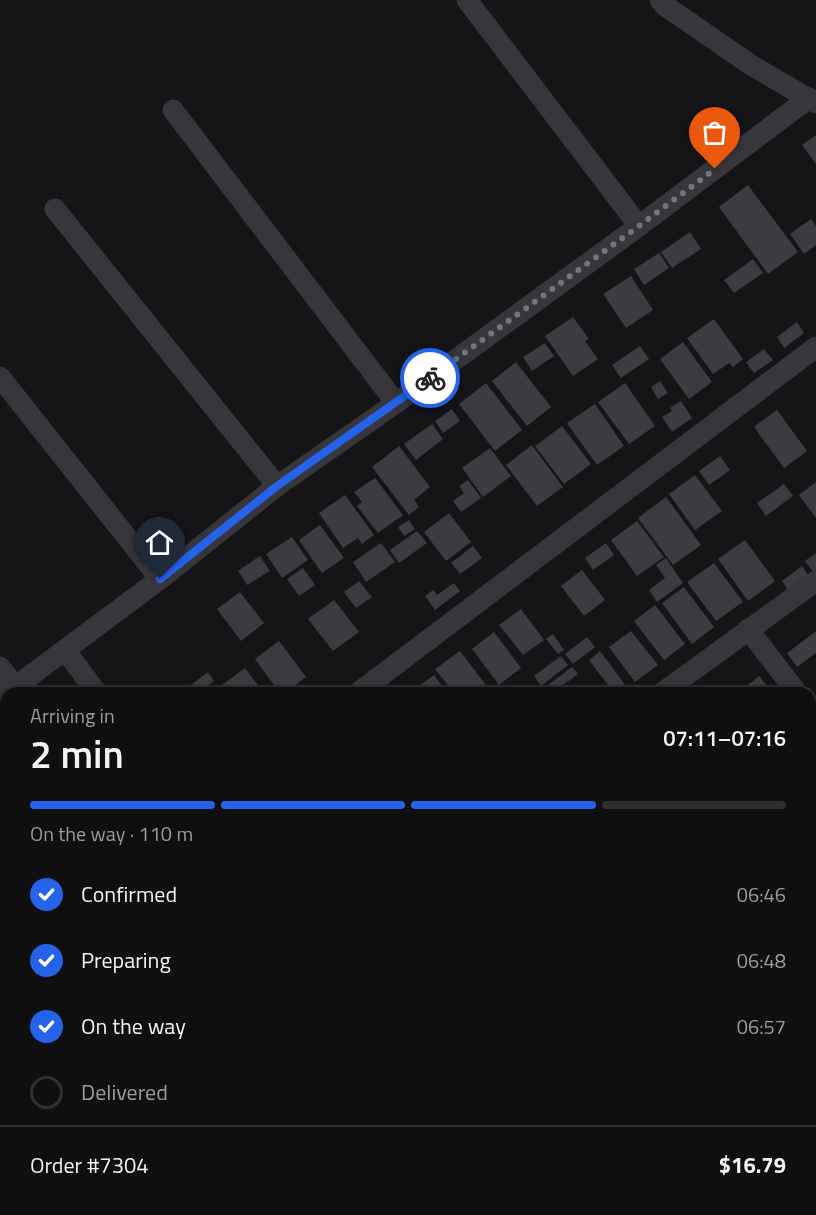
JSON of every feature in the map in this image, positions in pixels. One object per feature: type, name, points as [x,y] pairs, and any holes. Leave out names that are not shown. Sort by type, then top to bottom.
[{"type":"street","points":[[467,0],[639,226]]},
{"type":"street","points":[[18,687],[160,579],[277,486],[396,403],[812,100],[751,65],[660,0]]},
{"type":"street","points":[[173,110],[396,403]]},
{"type":"street","points":[[55,209],[277,486]]},
{"type":"street","points":[[366,687],[816,347]]},
{"type":"street","points":[[0,377],[160,579]]},
{"type":"street","points":[[670,687],[816,580]]},
{"type":"street","points":[[748,629],[792,687]]},
{"type":"street","points":[[65,650],[93,687]]},
{"type":"street","points":[[0,667],[8,687]]},
{"type":"building","points":[[816,135],[816,164],[802,145]]},
{"type":"building","points":[[748,185],[798,252],[768,274],[719,207]]},
{"type":"building","points":[[811,219],[816,226],[816,245],[804,254],[790,234]]},
{"type":"building","points":[[690,232],[701,249],[672,268],[661,252]]},
{"type":"building","points":[[659,253],[669,268],[644,285],[634,269]]},
{"type":"building","points":[[753,259],[763,273],[734,293],[724,280]]},
{"type":"building","points":[[631,276],[653,310],[626,328],[603,294]]},
{"type":"building","points":[[573,317],[589,339],[585,341],[598,359],[573,376],[545,336]]},
{"type":"building","points":[[714,319],[743,359],[733,367],[729,363],[713,374],[687,338]]},
{"type":"building","points":[[797,322],[804,333],[784,348],[777,337]]},
{"type":"building","points":[[683,342],[712,382],[689,399],[660,359]]},
{"type":"building","points":[[545,343],[554,356],[532,371],[523,357]]},
{"type":"building","points":[[640,346],[649,359],[621,378],[612,365]]},
{"type":"building","points":[[764,349],[773,360],[754,373],[746,362]]},
{"type":"building","points":[[516,362],[551,407],[527,426],[492,381]]},
{"type":"building","points":[[660,381],[668,393],[658,399],[651,387]]},
{"type":"building","points":[[486,383],[522,430],[495,451],[459,404]]},
{"type":"building","points":[[625,383],[655,426],[629,444],[598,402]]},
{"type":"building","points":[[681,401],[692,418],[672,432],[662,417],[672,411],[670,408]]},
{"type":"building","points":[[595,404],[624,446],[597,465],[567,423]]},
{"type":"building","points":[[452,409],[460,421],[443,433],[435,421]]},
{"type":"building","points":[[777,410],[807,451],[784,468],[754,427]]},
{"type":"building","points":[[432,424],[443,439],[416,460],[404,444]]},
{"type":"building","points":[[562,426],[591,464],[564,484],[535,446]]},
{"type":"building","points":[[532,445],[563,487],[537,506],[506,465]]},
{"type":"building","points":[[399,446],[430,487],[414,500],[419,507],[409,515],[372,467]]},
{"type":"building","points":[[490,448],[511,476],[483,497],[462,468]]},
{"type":"building","points":[[720,456],[730,470],[709,485],[699,471]]},
{"type":"building","points":[[695,475],[722,511],[695,530],[669,494]]},
{"type":"building","points":[[375,478],[403,515],[378,533],[357,506],[362,502],[354,492]]},
{"type":"building","points":[[468,480],[481,498],[461,512],[453,501],[464,493],[459,486]]},
{"type":"building","points":[[816,482],[816,518],[799,495]]},
{"type":"building","points":[[784,484],[793,496],[766,516],[757,503]]},
{"type":"building","points":[[345,495],[374,535],[362,544],[358,538],[343,548],[319,513]]},
{"type":"building","points":[[666,497],[701,545],[673,565],[638,518]]},
{"type":"building","points":[[449,513],[471,542],[446,561],[424,532]]},
{"type":"building","points":[[409,520],[415,529],[404,536],[398,527]]},
{"type":"building","points":[[637,521],[664,557],[637,576],[611,540]]},
{"type":"building","points":[[320,525],[344,558],[322,573],[299,540]]},
{"type":"building","points":[[417,531],[427,543],[399,563],[390,550]]},
{"type":"building","points":[[292,537],[308,560],[282,578],[266,554]]},
{"type":"building","points":[[745,540],[775,581],[748,601],[718,559]]},
{"type":"building","points":[[381,543],[395,562],[366,582],[353,562]]},
{"type":"building","points":[[606,543],[614,555],[593,570],[585,558]]},
{"type":"building","points":[[473,546],[482,558],[460,574],[451,563]]},
{"type":"building","points":[[816,553],[816,572],[814,573],[805,561]]},
{"type":"building","points":[[260,556],[270,571],[247,585],[238,571]]},
{"type":"building","points":[[666,558],[683,583],[657,602],[649,590],[665,578],[656,565]]},
{"type":"building","points":[[714,563],[743,602],[716,621],[687,582]]},
{"type":"building","points":[[802,566],[809,577],[790,592],[782,581]]},
{"type":"building","points":[[303,568],[315,585],[299,596],[287,579]]},
{"type":"building","points":[[582,570],[605,600],[584,616],[561,586]]},
{"type":"building","points":[[359,581],[372,597],[356,608],[344,592]]},
{"type":"building","points":[[454,583],[460,591],[435,610],[425,596],[433,590],[437,595]]},
{"type":"building","points":[[684,587],[714,627],[692,644],[662,603]]},
{"type":"building","points":[[240,592],[264,623],[241,641],[217,609]]},
{"type":"building","points":[[334,600],[359,632],[333,651],[308,619]]},
{"type":"building","points":[[655,605],[685,644],[664,660],[634,621]]},
{"type":"building","points":[[521,609],[544,640],[523,655],[499,625]]},
{"type":"building","points":[[631,631],[658,665],[635,682],[609,647]]},
{"type":"building","points":[[816,631],[816,653],[797,667],[787,653]]},
{"type":"building","points":[[494,632],[521,668],[499,685],[472,649]]},
{"type":"building","points":[[553,634],[564,650],[558,654],[546,639]]},
{"type":"building","points":[[587,637],[595,647],[573,664],[565,654]]},
{"type":"building","points":[[279,641],[306,677],[293,687],[276,687],[255,659]]},
{"type":"building","points":[[460,651],[487,687],[449,687],[435,669]]},
{"type":"building","points":[[600,651],[627,687],[609,687],[589,660]]},
{"type":"building","points":[[561,656],[568,665],[541,686],[534,676]]},
{"type":"building","points":[[572,667],[578,674],[560,687],[545,687]]},
{"type":"building","points":[[245,668],[259,687],[224,687],[222,685]]},
{"type":"building","points":[[208,672],[214,681],[206,687],[188,687]]},
{"type":"building","points":[[434,675],[443,687],[417,687]]},
{"type":"building","points":[[759,676],[768,687],[745,687]]},
{"type":"way so far","points":[[430,378],[715,169]]},
{"type":"route","points":[[160,579],[277,486],[430,378]]}]
